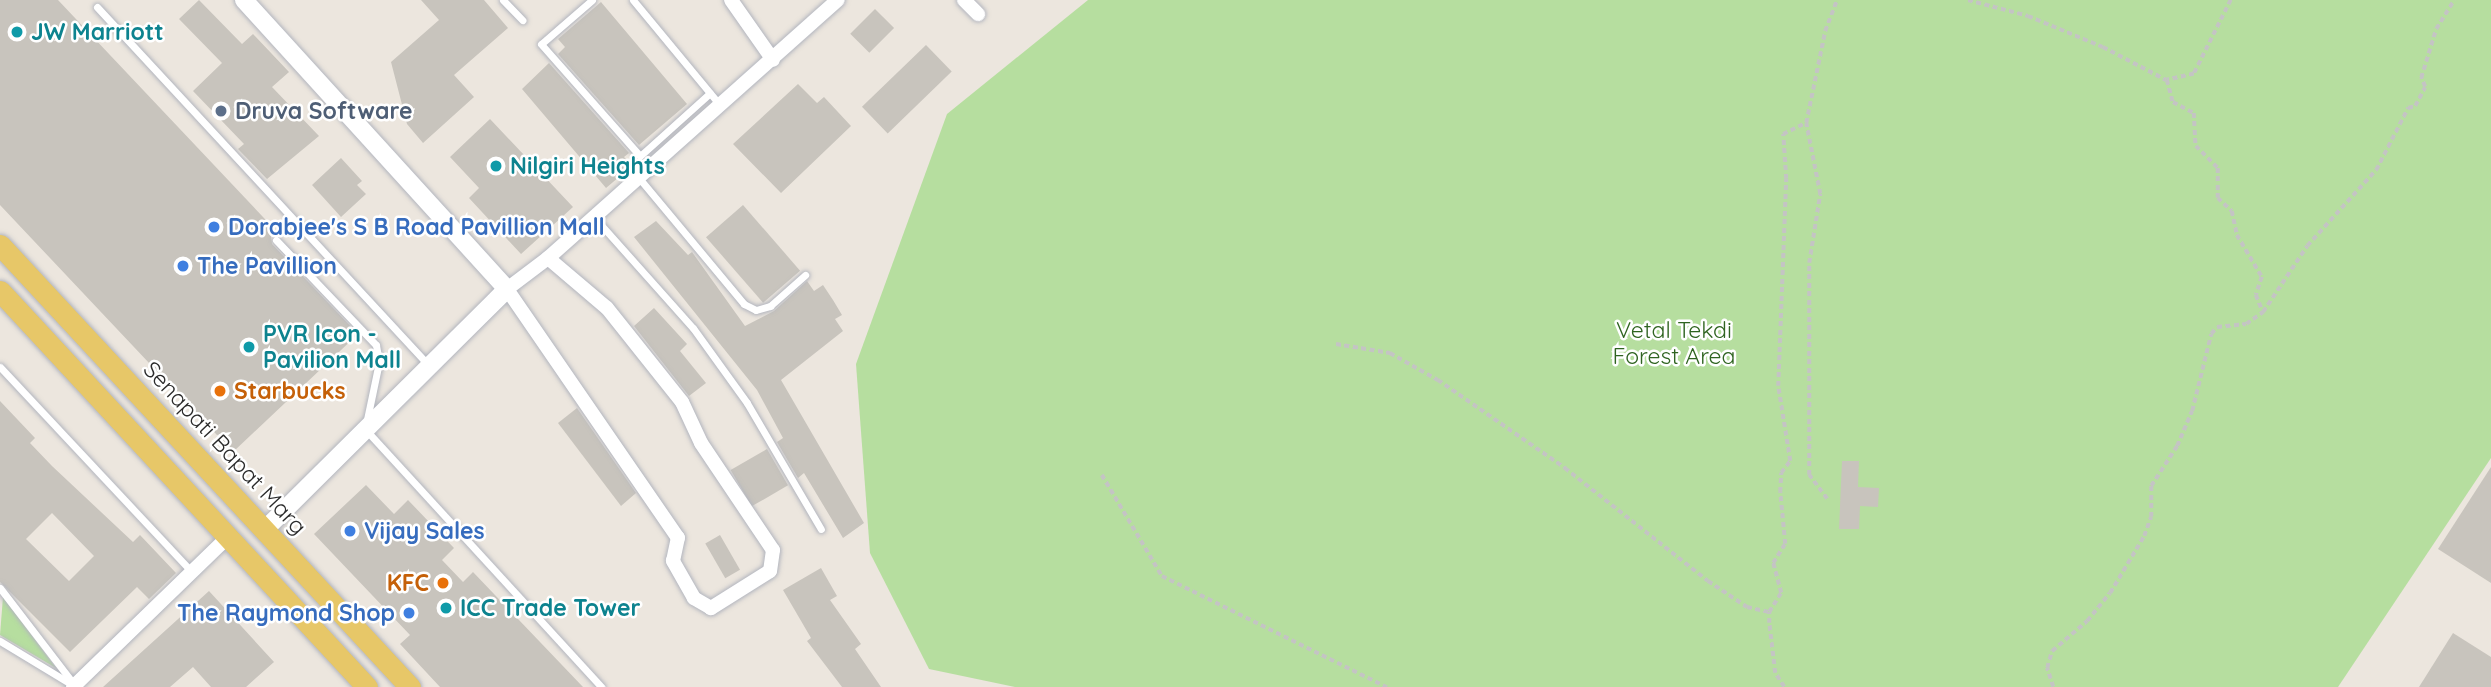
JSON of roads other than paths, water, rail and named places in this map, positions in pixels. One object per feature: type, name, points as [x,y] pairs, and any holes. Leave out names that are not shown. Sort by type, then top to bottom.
[{"type":"main road","name":"Senapati Bapat Marg","points":[[0,245],[410,687]]},
{"type":"main road","points":[[0,291],[368,687]]},
{"type":"street","points":[[244,0],[507,289],[678,538],[673,561],[694,598],[711,608],[770,571],[773,550],[701,443],[682,402],[607,308],[548,258]]},
{"type":"street","points":[[731,0],[773,60]]},
{"type":"street","points":[[265,529],[507,289],[548,258],[838,0]]},
{"type":"street","points":[[964,0],[978,14]]},
{"type":"street","points":[[74,687],[229,537]]},
{"type":"lane","points":[[503,0],[522,20]]},
{"type":"lane","points":[[592,0],[541,44],[640,156],[710,93]]},
{"type":"lane","points":[[633,0],[720,106]]},
{"type":"lane","points":[[97,7],[429,366]]},
{"type":"lane","points":[[638,177],[744,304],[756,310],[770,306],[805,275]]},
{"type":"lane","points":[[593,216],[701,339],[747,403],[821,529]]},
{"type":"lane","points":[[276,240],[376,345],[379,362],[365,429],[601,687]]},
{"type":"lane","points":[[0,367],[193,572]]},
{"type":"lane","points":[[0,588],[74,687]]},
{"type":"lane","points":[[0,641],[74,687]]},
{"type":"place","name":"JW Marriott","points":[[17,32]]},
{"type":"place","name":"Druva Software","points":[[221,111]]},
{"type":"place","name":"Nilgiri Heights","points":[[496,166]]},
{"type":"place","name":"Dorabjee's S B Road Pavillion Mall","points":[[214,227]]},
{"type":"place","name":"The Pavillion","points":[[183,266]]},
{"type":"place","name":"PVR Icon - Pavilion Mall","points":[[249,347]]},
{"type":"place","name":"Starbucks","points":[[220,391]]},
{"type":"place","name":"Vijay Sales","points":[[350,531]]},
{"type":"place","name":"KFC","points":[[443,583]]},
{"type":"place","name":"ICC Trade Tower","points":[[446,608]]},
{"type":"place","name":"The Raymond Shop","points":[[409,613]]},
{"type":"park label","name":"Vetal Tekdi Forest Area","points":[[1674,343]]}]
